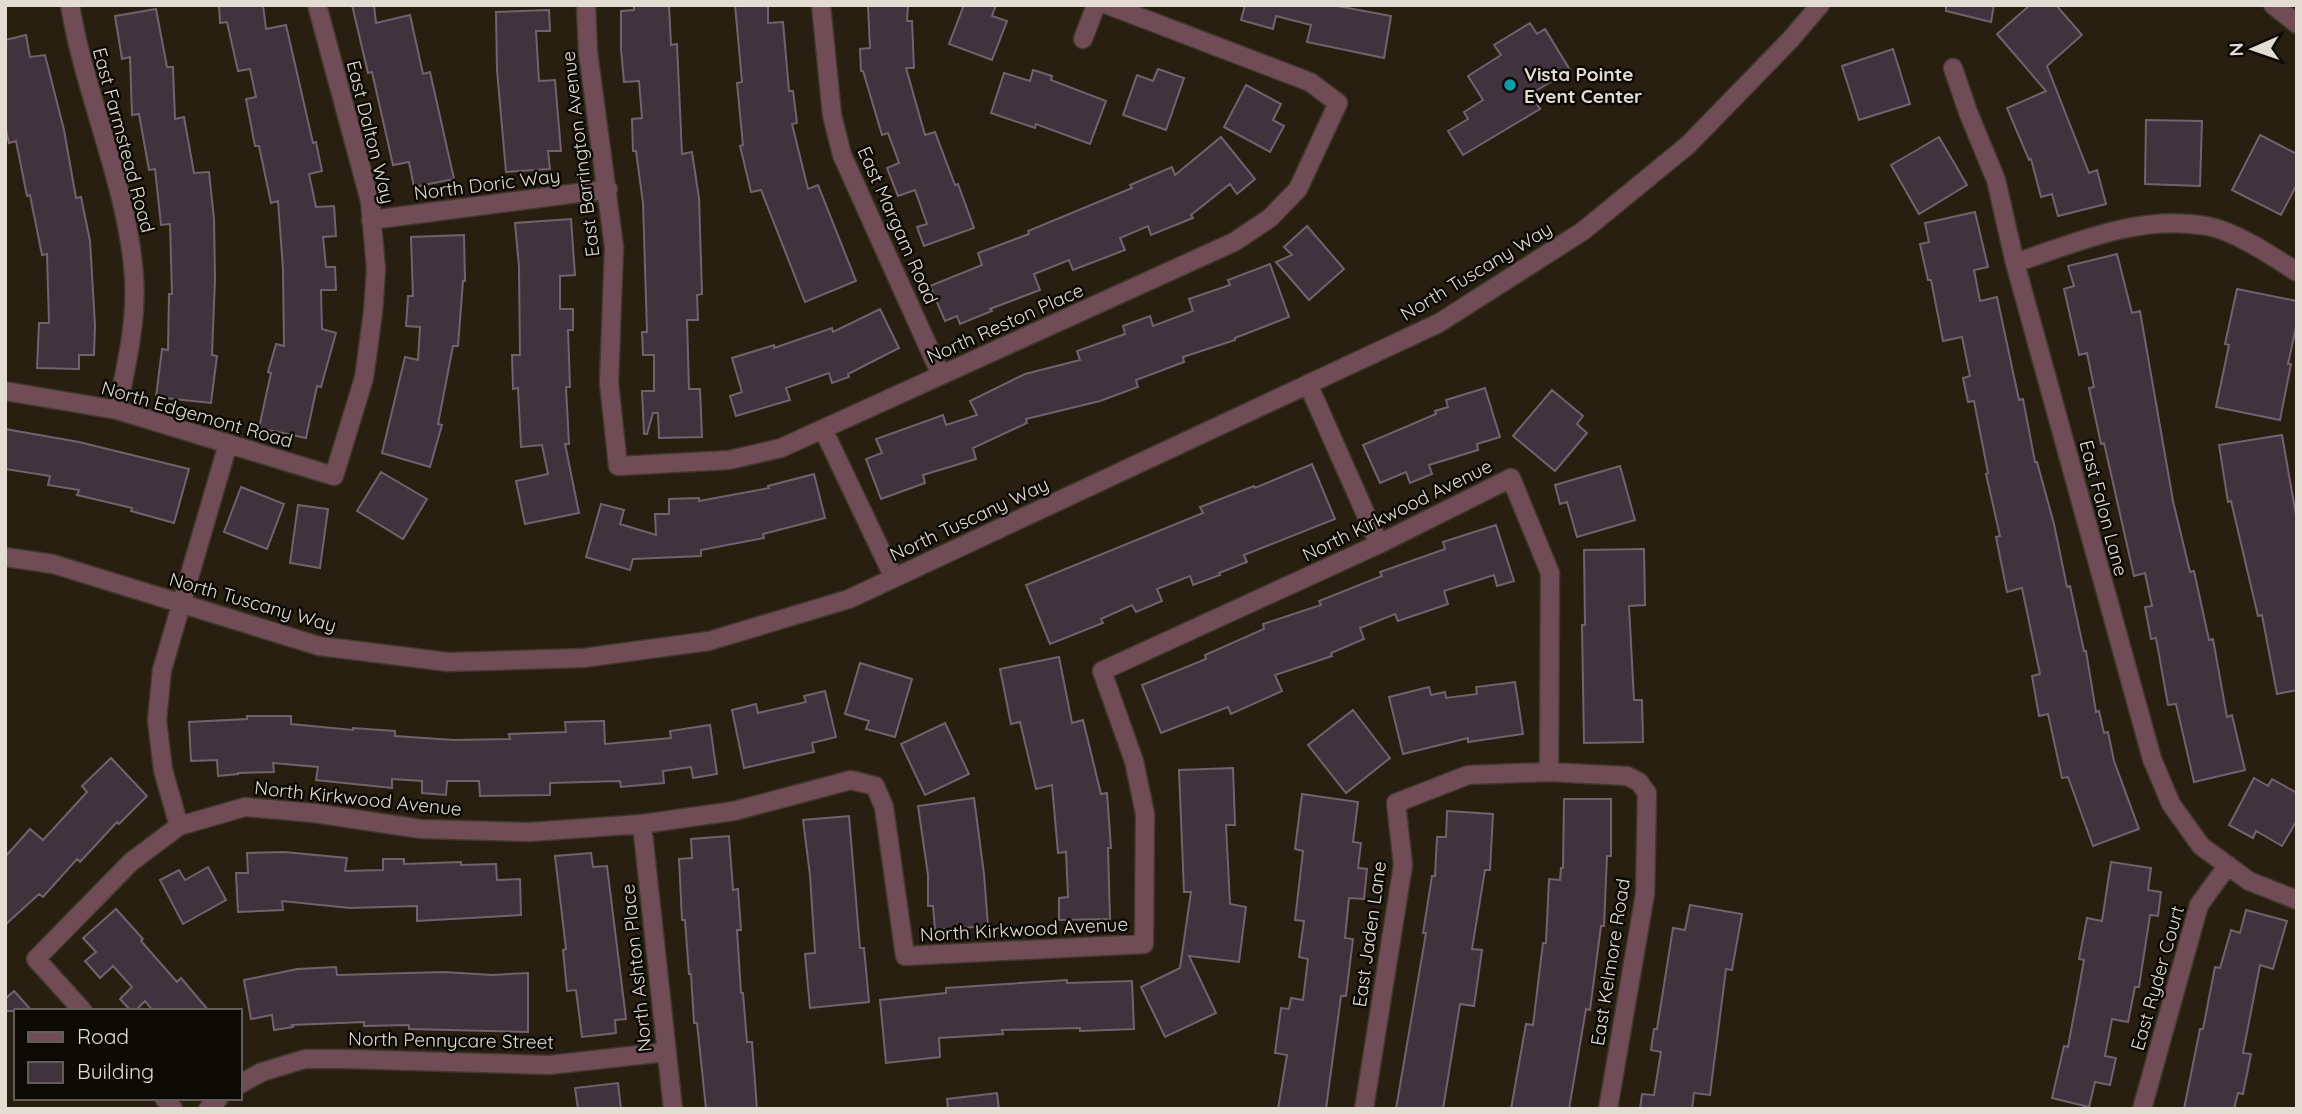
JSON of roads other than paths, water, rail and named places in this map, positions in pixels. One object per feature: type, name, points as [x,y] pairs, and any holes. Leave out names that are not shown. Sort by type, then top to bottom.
[{"type":"street","name":"East Farmstead Road","points":[[70,5],[76,42],[126,220],[134,278],[130,350],[117,410]]},
{"type":"street","name":"East Dalton Way","points":[[317,5],[370,201],[376,270],[364,378],[334,476]]},
{"type":"street","name":"East Barrington Avenue","points":[[586,5],[588,52],[614,247],[609,383],[618,466]]},
{"type":"street","name":"East Margam Road","points":[[821,5],[832,115],[842,155],[941,375]]},
{"type":"street","points":[[1083,39],[1096,5]]},
{"type":"street","name":"North Reston Place","points":[[618,466],[729,460],[781,448],[1234,242],[1270,218],[1297,189],[1338,103],[1310,82],[1108,5]]},
{"type":"street","name":"North Tuscany Way","points":[[6,560],[52,564],[319,646],[448,662],[583,658],[709,641],[849,599],[1439,323],[1583,231],[1688,145],[1791,39],[1820,5]]},
{"type":"street","points":[[2273,5],[2297,24]]},
{"type":"street","name":"East Falon Lane","points":[[1953,68],[1996,180],[2015,263],[2152,759],[2171,804],[2201,846],[2249,881],[2297,900]]},
{"type":"street","name":"North Doric Way","points":[[371,220],[608,189]]},
{"type":"street","points":[[2015,263],[2119,228],[2162,222],[2209,226],[2252,244],[2297,272]]},
{"type":"street","points":[[1308,384],[1378,544]]},
{"type":"street","name":"North Edgemont Road","points":[[5,391],[117,410],[334,476]]},
{"type":"street","points":[[822,429],[894,578]]},
{"type":"street","points":[[178,826],[163,770],[157,720],[162,670],[228,444]]},
{"type":"street","name":"North Kirkwood Avenue","points":[[81,1009],[36,959],[131,862],[178,826],[245,807],[314,813],[421,829],[530,832],[642,824],[734,811],[850,780],[875,786],[884,807],[905,956],[1144,944],[1145,814],[1135,761],[1102,671],[1378,544],[1511,478],[1550,573],[1549,772]]},
{"type":"street","name":"East Jaden Lane","points":[[1364,1109],[1403,865],[1396,803],[1468,775],[1549,772],[1627,776],[1639,782]]},
{"type":"street","name":"East Kelmore Road","points":[[1608,1109],[1645,894],[1647,793],[1639,782]]},
{"type":"street","name":"North Ashton Place","points":[[642,824],[673,1109]]},
{"type":"street","name":"East Ryder Court","points":[[2142,1109],[2199,905],[2228,865]]},
{"type":"street","name":"North Pennycare Street","points":[[242,1083],[262,1072],[305,1059],[549,1065],[666,1052]]},
{"type":"place","name":"Vista Pointe Event Center","points":[[1510,85]]}]
